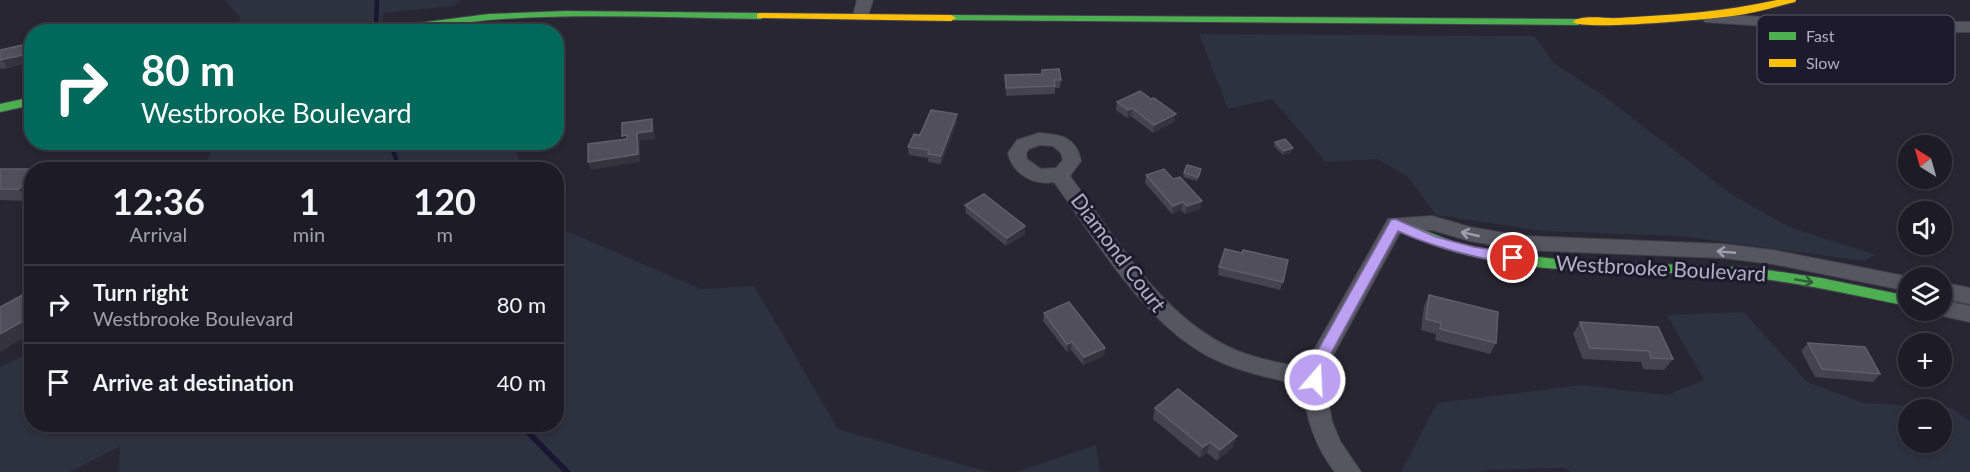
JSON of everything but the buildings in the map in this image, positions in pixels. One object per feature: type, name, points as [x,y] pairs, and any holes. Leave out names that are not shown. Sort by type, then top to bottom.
[{"type":"main road","points":[[430,24],[525,15],[1614,22],[1733,13],[1791,0]]},
{"type":"main road","points":[[0,108],[24,103]]},
{"type":"main road","name":"Westbrooke Boulevard","points":[[1395,224],[1432,241],[1474,252],[1532,262],[1733,271],[1783,277],[1898,299]]},
{"type":"street","points":[[861,16],[865,0]]},
{"type":"street","points":[[1690,18],[1757,22]]},
{"type":"street","name":"Diamond Court","points":[[1058,174],[1154,304],[1174,324],[1198,341],[1223,354],[1253,365],[1315,380]]},
{"type":"street","points":[[1349,472],[1329,444],[1319,420],[1314,396],[1318,363],[1395,224]]},
{"type":"street","name":"Westbrooke Boulevard","points":[[1395,224],[1432,224],[1470,234],[1522,243],[1753,254],[1898,282]]},
{"type":"street","points":[[1952,292],[1970,296]]},
{"type":"street","points":[[1952,310],[1970,314]]},
{"type":"shaded area","points":[[225,0],[461,0],[454,6],[383,13],[382,24],[239,24],[240,18]]},
{"type":"shaded area","points":[[1199,34],[1534,36],[1554,63],[1604,96],[1735,197],[1792,228],[1876,255],[1864,261],[1680,236],[1542,231],[1436,215],[1408,177],[1377,159],[1326,162],[1272,99],[1228,109]]},
{"type":"shaded area","points":[[210,150],[515,150],[520,162],[208,162]]},
{"type":"shaded area","points":[[564,230],[701,289],[754,286],[838,429],[989,472],[119,472],[120,446],[70,472],[0,472],[0,367],[24,355],[24,432],[564,432]]},
{"type":"shaded area","points":[[1744,312],[1807,382],[1864,403],[1898,405],[1898,453],[1952,453],[1952,408],[1970,421],[1970,472],[1571,472],[1563,468],[1483,470],[1480,472],[1401,472],[1437,403],[1581,385],[1667,395],[1704,380],[1667,315]]},
{"type":"shaded area","points":[[1096,445],[1100,472],[1016,472]]},
{"type":"waterway","points":[[376,24],[377,0]]},
{"type":"waterway","points":[[393,150],[397,162]]},
{"type":"waterway","points":[[528,432],[567,472]]},
{"type":"traffic: fast","points":[[434,24],[489,17],[566,14],[761,16]]},
{"type":"traffic: fast","points":[[951,18],[1578,22]]},
{"type":"traffic: fast","points":[[0,108],[24,103]]},
{"type":"traffic: fast","points":[[1395,224],[1468,251],[1533,263],[1754,273],[1821,283],[1898,299]]},
{"type":"traffic: slow","points":[[1578,22],[1614,22],[1733,13],[1791,0]]},
{"type":"traffic: slow","points":[[761,16],[951,18]]},
{"type":"route","points":[[1315,380],[1318,363],[1395,224],[1432,241],[1474,252],[1513,258]]}]
